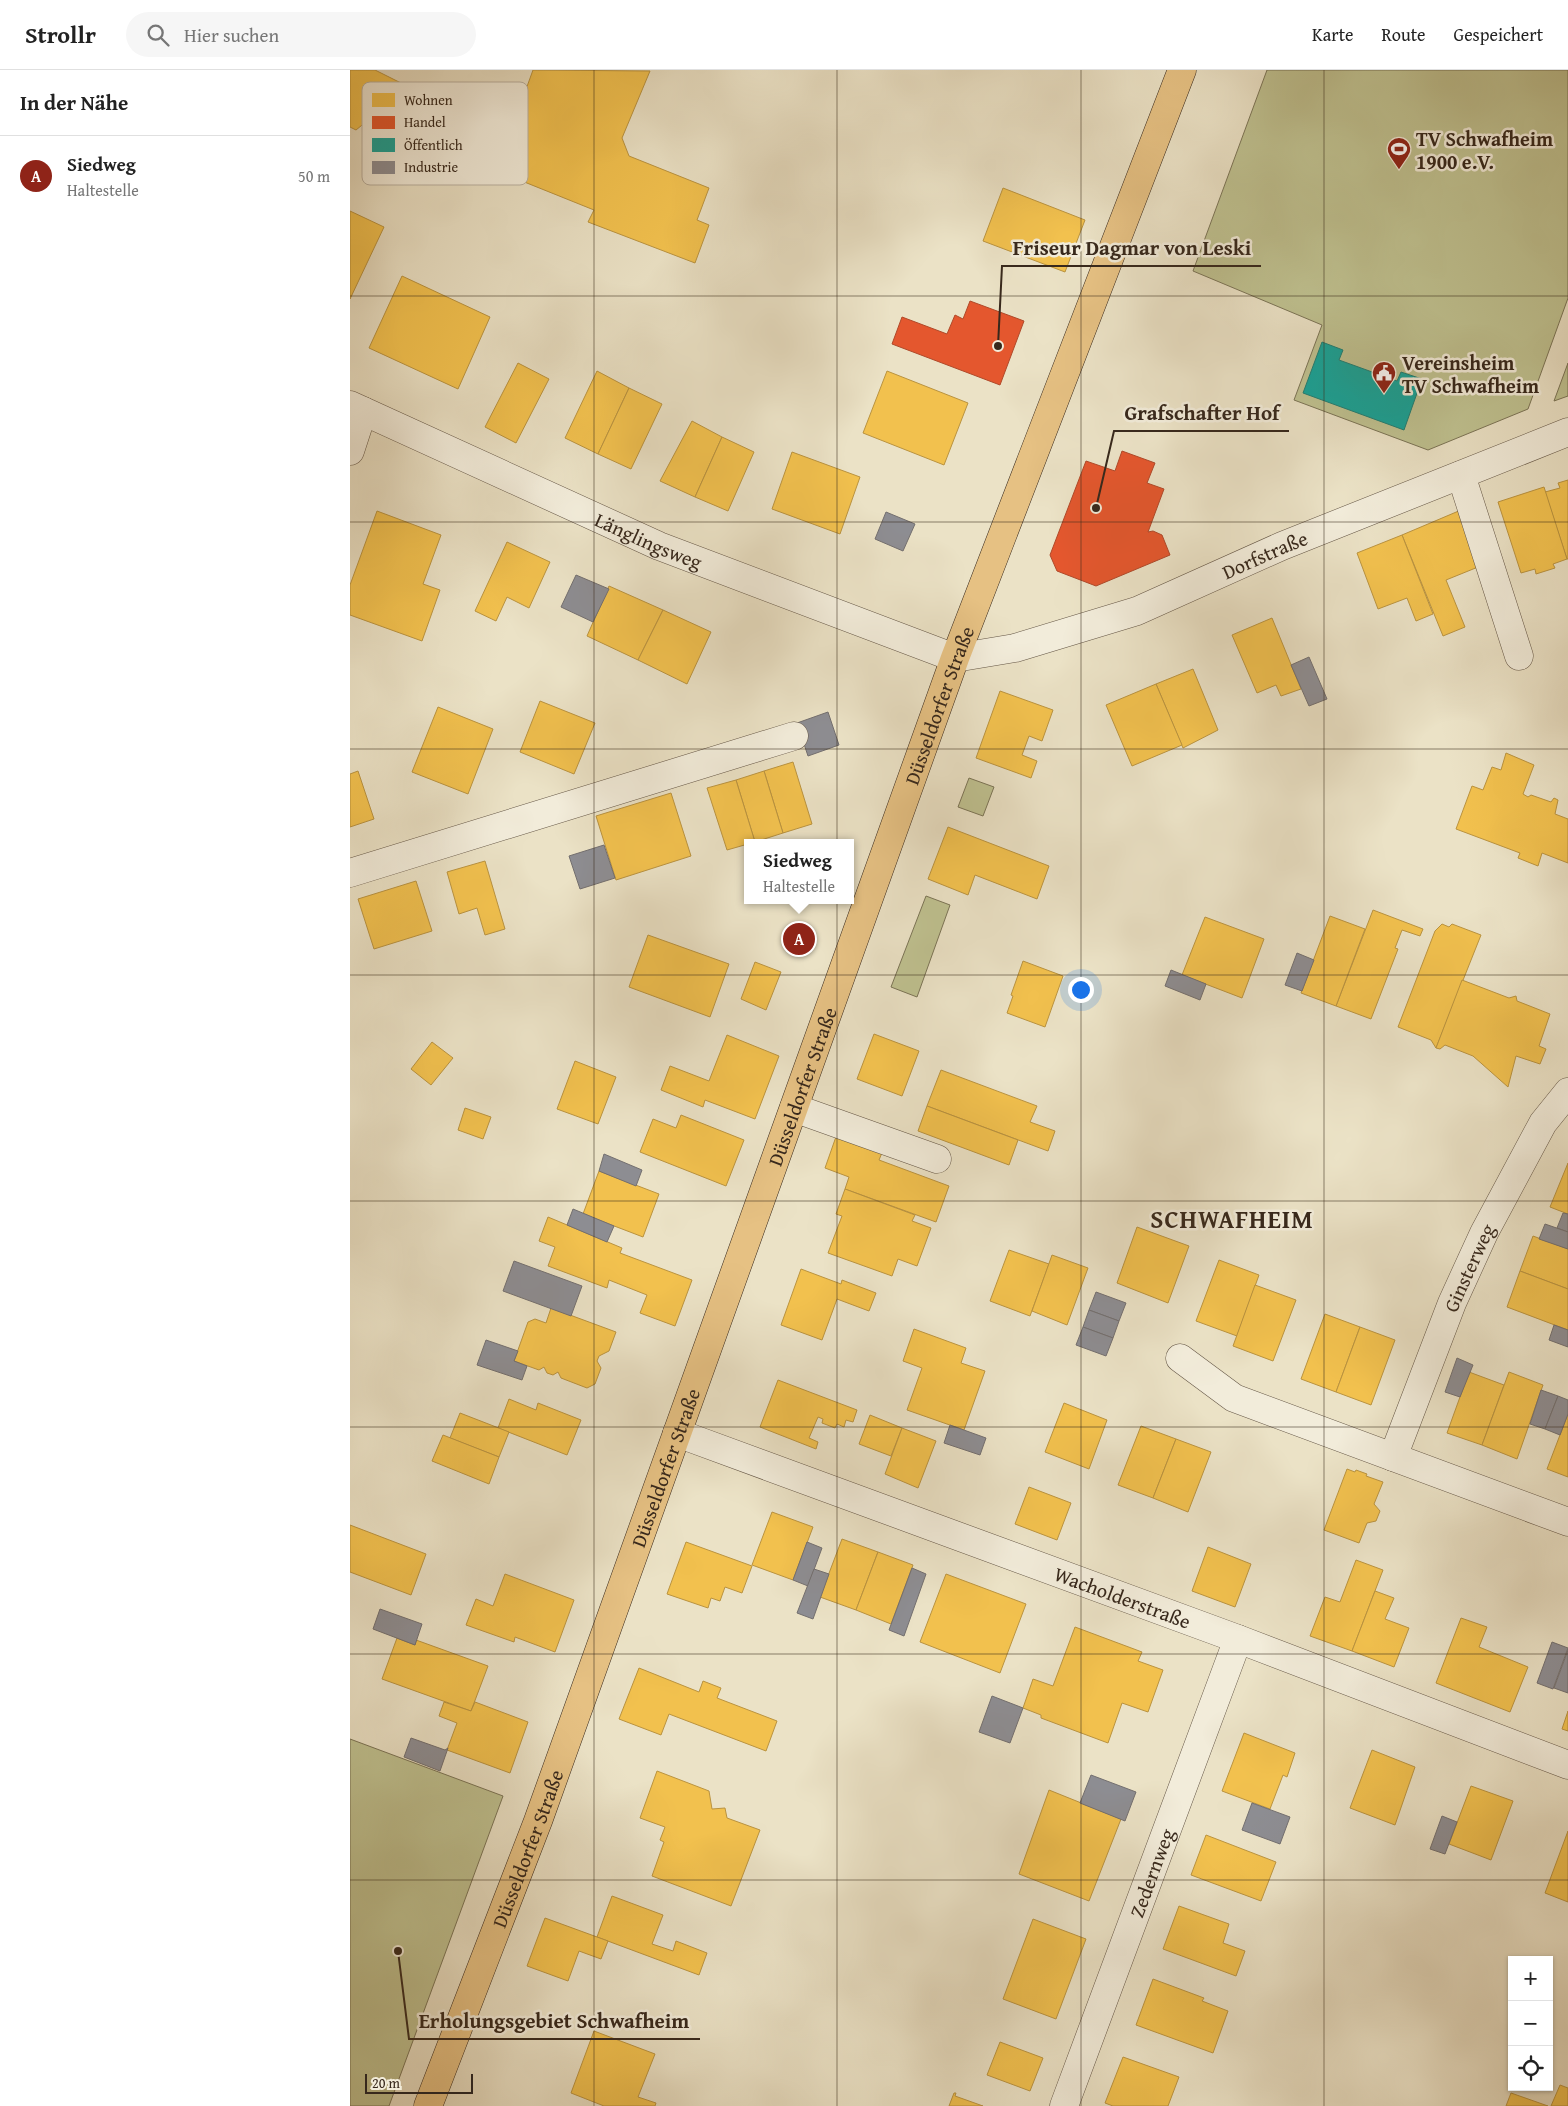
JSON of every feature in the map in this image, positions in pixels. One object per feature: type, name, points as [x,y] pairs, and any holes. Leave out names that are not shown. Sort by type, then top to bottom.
[{"type":"main road","name":"Düsseldorfer Straße","points":[[428,2106],[538,1821],[955,658],[1182,70]]},
{"type":"street","name":"Länglingsweg","points":[[357,408],[659,546],[955,658]]},
{"type":"street","points":[[350,451],[357,408]]},
{"type":"street","name":"Dorfstraße","points":[[955,658],[1015,648],[1137,611],[1282,546],[1568,432]]},
{"type":"street","points":[[1461,475],[1519,656]]},
{"type":"street","points":[[350,873],[794,736]]},
{"type":"street","name":"Ginsterweg","points":[[1393,1457],[1452,1303],[1484,1233],[1542,1122],[1568,1092]]},
{"type":"street","points":[[794,1108],[937,1159]]},
{"type":"street","points":[[1180,1358],[1234,1398],[1568,1522]]},
{"type":"street","name":"Wacholderstraße","points":[[677,1433],[1238,1639],[1568,1765]]},
{"type":"street","name":"Zedernweg","points":[[1064,2106],[1238,1639]]},
{"type":"green space","name":"TV Schwafheim 1900 e.V.","points":[[1267,70],[1568,70],[1568,298],[1528,409],[1428,450],[1294,400],[1322,325],[1193,271]]},
{"type":"green space","points":[[1568,363],[1568,396],[1554,401]]},
{"type":"green space","points":[[969,778],[994,787],[983,816],[958,807]]},
{"type":"green space","points":[[926,896],[950,905],[917,997],[891,987]]},
{"type":"green space","points":[[350,1739],[503,1796],[389,2106],[350,2106]]},
{"type":"building: Wohnen","points":[[350,70],[375,70],[399,82],[362,82],[362,125],[356,130],[350,127]]},
{"type":"building: Wohnen","points":[[533,70],[650,71],[622,138],[629,156],[709,188],[697,220],[709,225],[695,263],[588,222],[594,210],[528,183],[528,84]]},
{"type":"building: Wohnen","points":[[1003,188],[1085,220],[1065,272],[983,241]]},
{"type":"building: Wohnen","points":[[350,211],[384,227],[350,299]]},
{"type":"building: Wohnen","points":[[402,276],[490,317],[458,389],[369,348]]},
{"type":"building: Wohnen","points":[[518,363],[549,379],[516,443],[485,427]]},
{"type":"building: Wohnen","points":[[597,371],[629,388],[598,454],[565,438]]},
{"type":"building: Wohnen","points":[[887,371],[968,403],[944,465],[863,433]]},
{"type":"building: Wohnen","points":[[629,388],[662,404],[631,469],[598,454]]},
{"type":"building: Wohnen","points":[[692,421],[722,437],[695,497],[660,481]]},
{"type":"building: Wohnen","points":[[722,437],[754,452],[728,511],[695,497]]},
{"type":"building: Wohnen","points":[[792,452],[860,477],[840,534],[772,509]]},
{"type":"building: Wohnen","points":[[1568,480],[1567,559],[1545,492],[1560,488],[1558,483]]},
{"type":"building: Wohnen","points":[[1544,487],[1567,559],[1553,564],[1555,568],[1536,574],[1535,569],[1521,573],[1498,502]]},
{"type":"building: Wohnen","points":[[1461,510],[1483,565],[1446,580],[1465,627],[1443,636],[1402,535]]},
{"type":"building: Wohnen","points":[[377,511],[441,535],[423,584],[440,590],[422,641],[350,615],[350,585]]},
{"type":"building: Wohnen","points":[[1402,535],[1433,614],[1416,621],[1407,598],[1378,609],[1357,553]]},
{"type":"building: Wohnen","points":[[507,542],[550,562],[529,608],[507,597],[496,621],[475,611]]},
{"type":"building: Wohnen","points":[[609,586],[663,610],[638,660],[587,636]]},
{"type":"building: Wohnen","points":[[663,610],[711,632],[687,684],[638,660]]},
{"type":"building: Wohnen","points":[[1272,618],[1301,689],[1281,696],[1276,685],[1257,693],[1232,635]]},
{"type":"building: Wohnen","points":[[1193,669],[1218,730],[1183,748],[1156,684]]},
{"type":"building: Wohnen","points":[[1156,684],[1182,745],[1132,766],[1106,705]]},
{"type":"building: Wohnen","points":[[1000,691],[1053,710],[1042,741],[1029,736],[1022,755],[1037,761],[1031,778],[976,758]]},
{"type":"building: Wohnen","points":[[540,701],[595,723],[574,774],[520,752]]},
{"type":"building: Wohnen","points":[[438,707],[493,729],[468,794],[412,772]]},
{"type":"building: Wohnen","points":[[1506,753],[1534,765],[1523,794],[1528,797],[1531,795],[1551,802],[1554,798],[1558,800],[1555,814],[1568,819],[1568,863],[1542,853],[1538,866],[1518,858],[1520,853],[1456,829],[1472,786],[1483,790],[1492,767],[1501,770]]},
{"type":"building: Wohnen","points":[[793,762],[812,824],[783,833],[764,771]]},
{"type":"building: Wohnen","points":[[358,771],[374,819],[350,827],[350,774]]},
{"type":"building: Wohnen","points":[[764,771],[783,833],[764,839],[754,839],[736,780]]},
{"type":"building: Wohnen","points":[[736,780],[754,839],[744,839],[744,845],[727,850],[707,788]]},
{"type":"building: Wohnen","points":[[671,793],[691,856],[616,880],[596,816]]},
{"type":"building: Wohnen","points":[[948,827],[1049,866],[1037,899],[975,875],[968,895],[928,879]]},
{"type":"building: Wohnen","points":[[485,861],[505,929],[485,935],[477,908],[459,914],[447,872]]},
{"type":"building: Wohnen","points":[[416,881],[432,931],[374,949],[358,899]]},
{"type":"building: Wohnen","points":[[1373,910],[1423,929],[1420,936],[1402,930],[1395,948],[1398,949],[1371,1019],[1336,1006]]},
{"type":"building: Wohnen","points":[[1330,916],[1365,929],[1336,1006],[1301,993]]},
{"type":"building: Wohnen","points":[[1205,917],[1264,939],[1242,998],[1182,975]]},
{"type":"building: Wohnen","points":[[1442,924],[1449,927],[1452,924],[1481,935],[1436,1048],[1431,1040],[1398,1027],[1435,931]]},
{"type":"building: Wohnen","points":[[648,935],[729,964],[710,1017],[629,987]]},
{"type":"building: Wohnen","points":[[1023,961],[1063,976],[1045,1027],[1007,1013]]},
{"type":"building: Wohnen","points":[[755,962],[781,972],[766,1010],[741,999]]},
{"type":"building: Wohnen","points":[[1462,980],[1509,998],[1516,996],[1517,1001],[1550,1014],[1539,1046],[1546,1049],[1540,1064],[1516,1056],[1508,1087],[1473,1056],[1445,1045],[1440,1049],[1436,1048]]},
{"type":"building: Wohnen","points":[[874,1034],[919,1051],[902,1096],[857,1079]]},
{"type":"building: Wohnen","points":[[727,1035],[779,1056],[755,1119],[705,1100],[703,1107],[661,1090],[670,1066],[709,1081]]},
{"type":"building: Wohnen","points":[[432,1042],[453,1058],[431,1085],[411,1069]]},
{"type":"building: Wohnen","points":[[575,1061],[616,1077],[598,1124],[557,1109]]},
{"type":"building: Wohnen","points":[[941,1070],[1037,1106],[1030,1122],[1055,1131],[1048,1151],[927,1106]]},
{"type":"building: Wohnen","points":[[927,1106],[1018,1140],[1009,1165],[918,1131]]},
{"type":"building: Wohnen","points":[[465,1108],[491,1117],[483,1139],[458,1130]]},
{"type":"building: Wohnen","points":[[681,1115],[744,1140],[726,1186],[640,1152],[653,1119],[676,1128]]},
{"type":"building: Wohnen","points":[[838,1131],[884,1148],[879,1160],[949,1186],[936,1222],[845,1189],[849,1177],[825,1168]]},
{"type":"building: Wohnen","points":[[1568,1163],[1568,1214],[1550,1207]]},
{"type":"building: Wohnen","points":[[599,1171],[659,1194],[643,1237],[583,1214]]},
{"type":"building: Wohnen","points":[[845,1189],[915,1215],[912,1221],[931,1228],[917,1266],[898,1259],[892,1276],[828,1253],[842,1216],[836,1214]]},
{"type":"building: Wohnen","points":[[548,1217],[622,1248],[620,1253],[692,1280],[675,1326],[640,1313],[647,1295],[609,1280],[607,1288],[548,1266],[555,1247],[539,1241]]},
{"type":"building: Wohnen","points":[[1137,1227],[1189,1246],[1168,1303],[1117,1283]]},
{"type":"building: Wohnen","points":[[1533,1236],[1568,1249],[1568,1289],[1520,1271]]},
{"type":"building: Wohnen","points":[[1009,1250],[1049,1264],[1030,1316],[990,1301]]},
{"type":"building: Wohnen","points":[[1052,1255],[1088,1268],[1067,1325],[1032,1311]]},
{"type":"building: Wohnen","points":[[1219,1260],[1259,1275],[1237,1336],[1196,1321]]},
{"type":"building: Wohnen","points":[[801,1269],[841,1284],[842,1280],[876,1293],[869,1311],[837,1299],[822,1340],[781,1325]]},
{"type":"building: Wohnen","points":[[1520,1271],[1568,1289],[1568,1330],[1507,1307]]},
{"type":"building: Wohnen","points":[[1255,1285],[1296,1300],[1273,1361],[1233,1346]]},
{"type":"building: Wohnen","points":[[551,1308],[616,1332],[609,1351],[599,1356],[597,1361],[601,1368],[595,1384],[587,1388],[561,1378],[558,1372],[553,1375],[547,1373],[544,1367],[539,1370],[514,1361],[528,1322],[535,1319],[546,1323]]},
{"type":"building: Wohnen","points":[[1325,1314],[1360,1327],[1336,1392],[1301,1379]]},
{"type":"building: Wohnen","points":[[1360,1327],[1395,1340],[1371,1405],[1336,1392]]},
{"type":"building: Wohnen","points":[[914,1329],[966,1348],[961,1363],[985,1371],[964,1430],[907,1410],[922,1368],[903,1361]]},
{"type":"building: Wohnen","points":[[1469,1372],[1504,1385],[1482,1445],[1447,1433]]},
{"type":"building: Wohnen","points":[[1509,1372],[1543,1385],[1517,1459],[1482,1445]]},
{"type":"building: Wohnen","points":[[778,1380],[857,1410],[853,1422],[846,1420],[844,1427],[837,1424],[835,1428],[822,1423],[823,1419],[818,1417],[809,1438],[818,1442],[816,1449],[760,1427]]},
{"type":"building: Wohnen","points":[[509,1399],[536,1410],[538,1403],[581,1420],[567,1455],[498,1428]]},
{"type":"building: Wohnen","points":[[1064,1403],[1107,1420],[1089,1469],[1045,1452]]},
{"type":"building: Wohnen","points":[[460,1413],[509,1432],[499,1457],[450,1438]]},
{"type":"building: Wohnen","points":[[1568,1414],[1568,1477],[1547,1469]]},
{"type":"building: Wohnen","points":[[870,1415],[902,1428],[891,1456],[859,1444]]},
{"type":"building: Wohnen","points":[[1141,1426],[1176,1439],[1153,1498],[1118,1485]]},
{"type":"building: Wohnen","points":[[902,1428],[936,1441],[918,1488],[885,1474]]},
{"type":"building: Wohnen","points":[[443,1435],[499,1457],[489,1484],[432,1461]]},
{"type":"building: Wohnen","points":[[1176,1439],[1211,1452],[1188,1512],[1153,1498]]},
{"type":"building: Wohnen","points":[[1347,1469],[1355,1472],[1356,1470],[1383,1482],[1374,1504],[1380,1511],[1376,1521],[1367,1523],[1359,1543],[1324,1530]]},
{"type":"building: Wohnen","points":[[1029,1487],[1071,1503],[1057,1540],[1015,1524]]},
{"type":"building: Wohnen","points":[[772,1512],[813,1527],[793,1580],[752,1565]]},
{"type":"building: Wohnen","points":[[350,1525],[426,1554],[411,1595],[350,1572]]},
{"type":"building: Wohnen","points":[[842,1539],[878,1552],[856,1610],[820,1597]]},
{"type":"building: Wohnen","points":[[686,1542],[752,1566],[742,1593],[725,1587],[720,1601],[711,1598],[708,1608],[667,1594]]},
{"type":"building: Wohnen","points":[[1208,1547],[1251,1564],[1235,1607],[1192,1591]]},
{"type":"building: Wohnen","points":[[878,1552],[913,1565],[891,1624],[856,1610]]},
{"type":"building: Wohnen","points":[[1356,1560],[1383,1570],[1352,1651],[1310,1636],[1325,1597],[1340,1602]]},
{"type":"building: Wohnen","points":[[505,1574],[574,1600],[555,1652],[515,1637],[514,1642],[466,1625],[476,1599],[493,1606]]},
{"type":"building: Wohnen","points":[[946,1574],[1026,1604],[1000,1673],[920,1642]]},
{"type":"building: Wohnen","points":[[1375,1591],[1394,1598],[1385,1619],[1409,1628],[1394,1667],[1352,1651]]},
{"type":"building: Wohnen","points":[[1461,1618],[1487,1627],[1479,1647],[1528,1667],[1510,1712],[1436,1683]]},
{"type":"building: Wohnen","points":[[1075,1627],[1142,1652],[1138,1661],[1163,1670],[1148,1712],[1122,1703],[1108,1743],[1041,1718],[1041,1715],[1023,1708],[1033,1679],[1053,1686]]},
{"type":"building: Wohnen","points":[[397,1638],[415,1645],[416,1640],[488,1666],[471,1711],[382,1679]]},
{"type":"building: Wohnen","points":[[639,1668],[699,1692],[703,1681],[721,1688],[717,1698],[777,1721],[766,1751],[669,1714],[661,1735],[619,1719]]},
{"type":"building: Wohnen","points":[[444,1702],[471,1711],[475,1702],[528,1722],[510,1773],[447,1750],[457,1723],[439,1716]]},
{"type":"building: Wohnen","points":[[1568,1711],[1568,1731],[1562,1729]]},
{"type":"building: Wohnen","points":[[1244,1733],[1295,1753],[1287,1777],[1283,1775],[1270,1809],[1222,1791]]},
{"type":"building: Wohnen","points":[[1372,1750],[1415,1767],[1395,1825],[1350,1808]]},
{"type":"building: Wohnen","points":[[657,1771],[709,1791],[712,1809],[725,1808],[727,1818],[760,1830],[731,1906],[652,1876],[664,1842],[660,1840],[665,1827],[640,1818]]},
{"type":"building: Wohnen","points":[[1471,1786],[1513,1801],[1491,1860],[1449,1844]]},
{"type":"building: Wohnen","points":[[1049,1790],[1121,1819],[1089,1901],[1019,1874]]},
{"type":"building: Wohnen","points":[[1568,1831],[1568,1902],[1545,1893]]},
{"type":"building: Wohnen","points":[[1206,1835],[1276,1862],[1261,1901],[1191,1875]]},
{"type":"building: Wohnen","points":[[612,1896],[663,1915],[652,1944],[673,1951],[676,1941],[707,1953],[699,1975],[597,1937]]},
{"type":"building: Wohnen","points":[[1179,1906],[1229,1924],[1223,1943],[1245,1951],[1236,1976],[1163,1949]]},
{"type":"building: Wohnen","points":[[545,1918],[608,1941],[601,1959],[579,1951],[568,1981],[527,1966]]},
{"type":"building: Wohnen","points":[[1033,1919],[1086,1939],[1056,2019],[1003,1999]]},
{"type":"building: Wohnen","points":[[1153,1979],[1204,1998],[1202,2001],[1228,2011],[1213,2053],[1136,2025]]},
{"type":"building: Wohnen","points":[[594,2031],[655,2054],[638,2097],[656,2103],[655,2106],[604,2106],[571,2093]]},
{"type":"building: Wohnen","points":[[1000,2042],[1043,2058],[1030,2091],[987,2075]]},
{"type":"building: Wohnen","points":[[1123,2057],[1179,2077],[1168,2106],[1113,2106],[1105,2103]]},
{"type":"building: Wohnen","points":[[1560,2085],[1568,2088],[1568,2106],[1551,2106]]},
{"type":"building: Wohnen","points":[[954,2093],[956,2093],[955,2096],[983,2106],[949,2106]]},
{"type":"building: Wohnen","points":[[1511,2093],[1548,2106],[1506,2106]]},
{"type":"building: Handel","points":[[970,301],[1024,321],[1000,385],[892,344],[902,317],[947,334],[955,315],[963,319]]},
{"type":"building: Handel","points":[[1122,451],[1155,463],[1147,483],[1164,489],[1148,532],[1153,531],[1162,535],[1170,555],[1096,586],[1057,571],[1050,555],[1086,461],[1115,471]]},
{"type":"building: Öffentlich","points":[[1322,342],[1343,350],[1339,360],[1397,381],[1401,372],[1422,379],[1404,430],[1303,393]]},
{"type":"building: Industrie","points":[[886,512],[915,524],[903,551],[875,539]]},
{"type":"building: Industrie","points":[[576,575],[609,589],[593,622],[561,607]]},
{"type":"building: Industrie","points":[[1309,657],[1327,699],[1309,706],[1291,665]]},
{"type":"building: Industrie","points":[[828,712],[839,745],[808,756],[797,723]]},
{"type":"building: Industrie","points":[[604,845],[615,878],[580,889],[569,856]]},
{"type":"building: Industrie","points":[[1297,953],[1314,960],[1302,991],[1285,985]]},
{"type":"building: Industrie","points":[[1171,970],[1206,984],[1200,1000],[1165,986]]},
{"type":"building: Industrie","points":[[604,1154],[642,1170],[636,1186],[599,1171]]},
{"type":"building: Industrie","points":[[573,1209],[614,1226],[607,1242],[567,1225]]},
{"type":"building: Industrie","points":[[1563,1213],[1568,1214],[1568,1232],[1557,1228]]},
{"type":"building: Industrie","points":[[1545,1224],[1568,1232],[1568,1249],[1539,1239]]},
{"type":"building: Industrie","points":[[514,1261],[582,1286],[571,1316],[503,1291]]},
{"type":"building: Industrie","points":[[1096,1292],[1126,1303],[1119,1321],[1089,1310]]},
{"type":"building: Industrie","points":[[1089,1310],[1119,1321],[1113,1338],[1083,1327]]},
{"type":"building: Industrie","points":[[1554,1325],[1568,1330],[1568,1347],[1549,1340]]},
{"type":"building: Industrie","points":[[1083,1327],[1113,1338],[1106,1356],[1076,1345]]},
{"type":"building: Industrie","points":[[486,1340],[518,1351],[514,1361],[527,1366],[522,1380],[477,1365]]},
{"type":"building: Industrie","points":[[1457,1358],[1473,1365],[1460,1397],[1445,1392]]},
{"type":"building: Industrie","points":[[1541,1390],[1558,1396],[1545,1429],[1530,1424]]},
{"type":"building: Industrie","points":[[1558,1396],[1568,1400],[1568,1414],[1560,1435],[1545,1429]]},
{"type":"building: Industrie","points":[[950,1425],[986,1438],[980,1455],[944,1443]]},
{"type":"building: Industrie","points":[[807,1542],[822,1548],[808,1586],[793,1580]]},
{"type":"building: Industrie","points":[[912,1568],[926,1574],[904,1636],[889,1630]]},
{"type":"building: Industrie","points":[[814,1569],[829,1574],[813,1619],[797,1613]]},
{"type":"building: Industrie","points":[[380,1609],[422,1624],[415,1645],[373,1629]]},
{"type":"building: Industrie","points":[[1552,1642],[1568,1648],[1553,1689],[1537,1683]]},
{"type":"building: Industrie","points":[[1568,1650],[1568,1693],[1554,1688]]},
{"type":"building: Industrie","points":[[992,1696],[1023,1708],[1010,1743],[979,1732]]},
{"type":"building: Industrie","points":[[411,1738],[445,1750],[448,1748],[440,1771],[404,1757]]},
{"type":"building: Industrie","points":[[1091,1775],[1136,1792],[1125,1821],[1080,1803]]},
{"type":"building: Industrie","points":[[1252,1803],[1290,1817],[1280,1844],[1242,1830]]},
{"type":"building: Industrie","points":[[1442,1816],[1457,1822],[1445,1854],[1430,1849]]},
{"type":"place","name":"TV Schwafheim 1900 e.V.","points":[[1399,170]]},
{"type":"place","name":"Friseur Dagmar von Leski","points":[[998,346]]},
{"type":"place","name":"Vereinsheim TV Schwafheim","points":[[1384,394]]},
{"type":"place","name":"Grafschafter Hof","points":[[1096,508]]},
{"type":"place","name":"Siedweg","points":[[799,939]]},
{"type":"place","name":"Erholungsgebiet Schwafheim","points":[[398,1951]]},
{"type":"district","name":"SCHWAFHEIM","points":[[1232,1219]]}]
